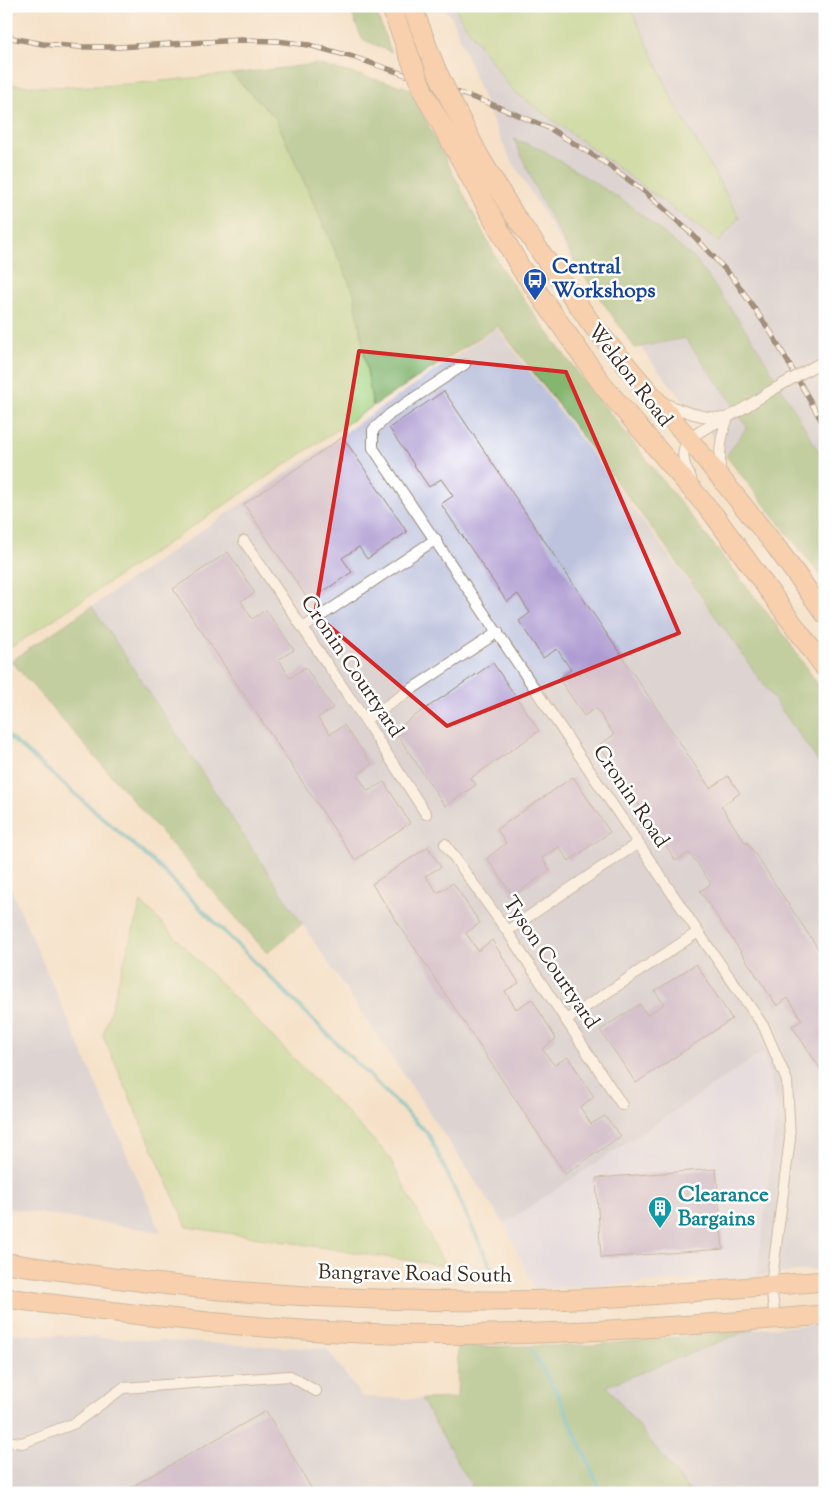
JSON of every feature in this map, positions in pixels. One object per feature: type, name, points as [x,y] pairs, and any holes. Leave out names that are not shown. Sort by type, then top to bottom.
[{"type":"highway","name":"Weldon Road","points":[[391,6],[424,93],[520,267],[605,388],[714,515],[825,668]]},
{"type":"highway","name":"Weldon Road","points":[[412,6],[435,67],[451,101],[479,156],[513,213],[593,326],[689,439],[774,544],[825,614]]},
{"type":"highway","name":"Bangrave Road South","points":[[6,1263],[120,1279],[243,1292],[366,1299],[492,1301],[615,1297],[825,1281]]},
{"type":"highway","points":[[6,1298],[239,1326],[360,1333],[488,1334],[612,1331],[825,1315]]},
{"type":"street","points":[[714,515],[684,466],[683,452],[689,439],[698,432],[728,418],[825,360]]},
{"type":"street","name":"Cronin Road","points":[[465,364],[390,414],[373,430],[374,448],[638,843],[764,1027],[787,1081],[790,1139],[771,1285],[775,1319]]},
{"type":"street","points":[[655,399],[693,415],[728,418]]},
{"type":"street","points":[[720,477],[719,456],[722,430],[728,418]]},
{"type":"street","points":[[303,628],[436,539]]},
{"type":"street","name":"Cronin Courtyard","points":[[244,541],[426,814]]},
{"type":"street","points":[[365,720],[498,632]]},
{"type":"street","points":[[507,931],[638,843]]},
{"type":"street","name":"Tyson Courtyard","points":[[445,844],[507,931],[622,1105]]},
{"type":"street","points":[[566,1020],[698,932]]},
{"type":"street","points":[[6,1270],[29,1266]]},
{"type":"street","points":[[6,1441],[22,1443],[75,1423],[123,1388],[290,1376],[316,1391]]},
{"type":"highlighted area","points":[[359,351],[566,372],[679,633],[447,726],[315,614]]},
{"type":"shaded area","points":[[442,6],[825,6],[825,575],[638,345],[562,244],[507,153],[488,111],[452,18]]},
{"type":"shaded area","points":[[497,328],[825,762],[825,1269],[757,1276],[777,1106],[764,1052],[504,1224],[302,924],[92,606]]},
{"type":"shaded area","points":[[6,878],[161,1232],[6,1208]]},
{"type":"shaded area","points":[[765,1052],[777,1106],[757,1276],[535,1289],[504,1224]]},
{"type":"shaded area","points":[[825,1324],[825,1493],[691,1493],[607,1386],[752,1329]]},
{"type":"shaded area","points":[[6,1333],[327,1349],[362,1397],[421,1399],[476,1493],[6,1493]]},
{"type":"green space","points":[[349,6],[374,6],[391,52],[362,39]]},
{"type":"green space","points":[[455,6],[630,6],[673,100],[739,217],[719,242],[512,90],[459,16]]},
{"type":"green space","points":[[316,64],[409,88],[503,271],[565,356],[782,632],[825,695],[825,771],[666,547],[498,326],[373,406],[354,293],[276,119],[232,74]]},
{"type":"green space","points":[[232,74],[276,119],[354,293],[373,406],[6,651],[6,84],[63,87],[91,86]]},
{"type":"green space","points":[[514,139],[543,150],[630,205],[697,261],[753,340],[825,462],[825,581],[726,456],[747,427],[728,397],[685,338],[635,348],[578,267],[540,198]]},
{"type":"green space","points":[[92,606],[302,924],[267,953],[11,661]]},
{"type":"green space","points":[[141,902],[388,1155],[445,1266],[187,1227],[103,1036]]},
{"type":"green space","points":[[752,1329],[607,1386],[691,1493],[476,1493],[421,1399],[457,1398],[458,1347],[595,1345]]},
{"type":"building","points":[[444,391],[710,788],[728,776],[740,793],[721,806],[825,959],[825,1076],[792,1026],[802,1020],[788,998],[777,1006],[700,891],[711,884],[697,863],[689,853],[676,861],[599,745],[614,735],[596,708],[584,716],[559,678],[571,670],[557,649],[543,658],[519,621],[530,613],[518,594],[507,602],[441,504],[453,496],[441,479],[429,487],[389,428]]},
{"type":"building","points":[[343,437],[407,532],[367,559],[359,547],[342,558],[352,572],[309,601],[244,504]]},
{"type":"building","points":[[228,552],[255,593],[241,601],[252,619],[266,610],[294,650],[279,659],[290,678],[305,667],[333,708],[318,718],[330,734],[344,725],[372,764],[357,775],[368,791],[384,782],[410,823],[355,860],[173,589]]},
{"type":"building","points":[[493,663],[539,731],[471,778],[476,785],[445,806],[394,730]]},
{"type":"building","points":[[573,777],[610,832],[569,861],[559,847],[542,858],[550,870],[513,896],[487,858],[506,843],[497,829]]},
{"type":"building","points":[[428,847],[441,867],[425,876],[438,893],[453,883],[480,923],[466,933],[478,951],[492,940],[519,983],[505,991],[516,1009],[532,999],[556,1039],[542,1049],[554,1065],[568,1057],[594,1097],[580,1107],[591,1124],[605,1116],[621,1136],[565,1174],[372,884]]},
{"type":"building","points":[[696,964],[732,1019],[636,1083],[600,1030],[640,1004],[647,1015],[664,1004],[655,991]]},
{"type":"building","name":"Clearance Bargains","points":[[716,1169],[723,1249],[601,1258],[596,1178]]},
{"type":"building","points":[[266,1411],[314,1493],[121,1493]]},
{"type":"waterway","points":[[6,734],[156,864],[429,1135],[498,1282]]},
{"type":"waterway","points":[[532,1351],[558,1395],[602,1493]]},
{"type":"railway","points":[[6,37],[43,44],[80,47],[118,47],[241,40],[277,41],[309,45],[353,57],[486,102],[549,128],[604,162],[644,191],[693,235],[734,279],[772,334],[825,427]]},
{"type":"place","name":"Central Workshops","points":[[535,301]]},
{"type":"place","name":"Clearance Bargains","points":[[660,1229]]}]
